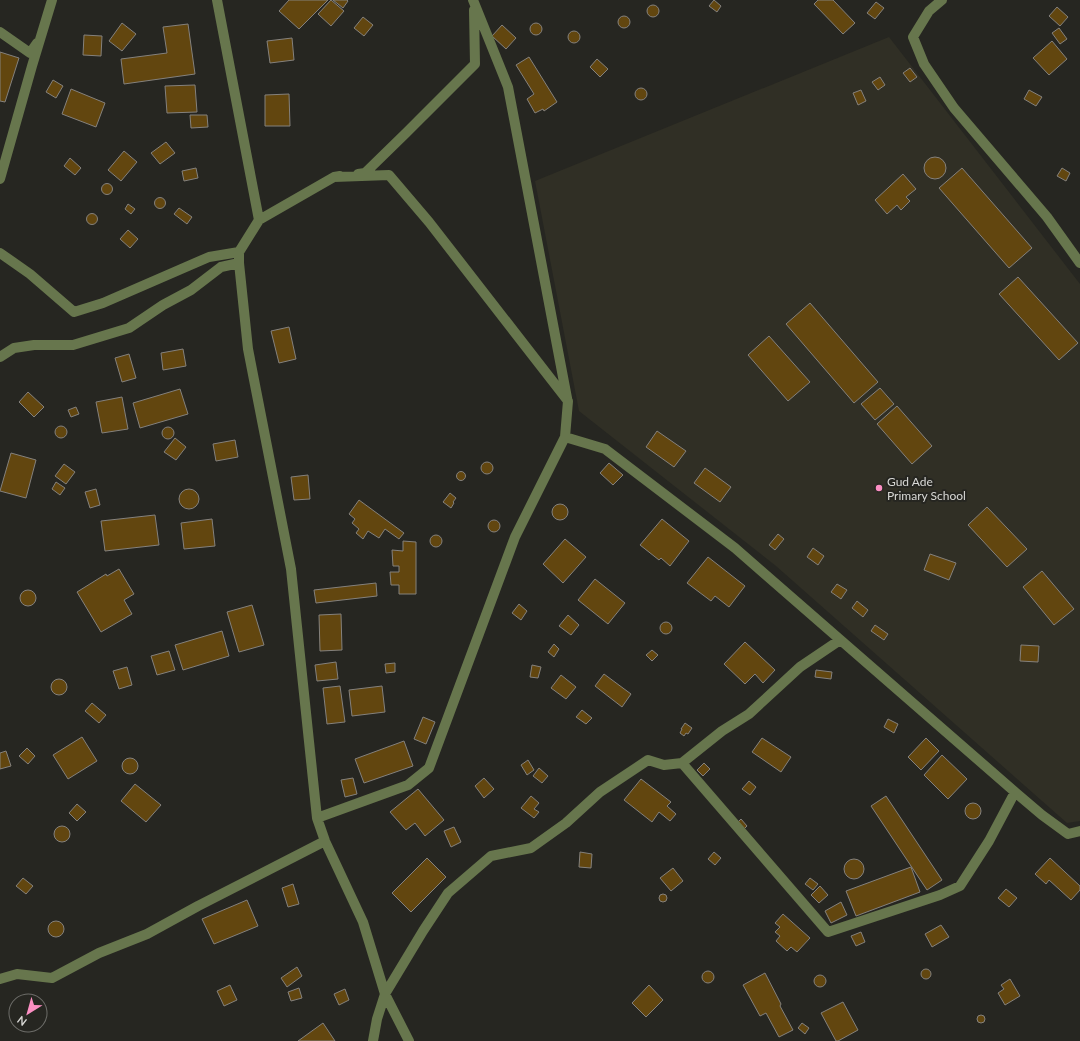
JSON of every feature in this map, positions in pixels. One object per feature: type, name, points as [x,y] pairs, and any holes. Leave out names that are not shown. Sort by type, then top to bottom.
[{"type":"street","points":[[0,179],[52,0]]},
{"type":"street","points":[[217,0],[259,220]]},
{"type":"street","points":[[942,0],[929,11],[913,37],[924,64],[954,108],[1046,217],[1080,263]]},
{"type":"street","points":[[409,1041],[386,994],[363,922],[325,841],[317,818],[291,569],[248,349],[239,252],[259,220],[334,177],[365,173],[475,64],[474,1]]},
{"type":"street","points":[[317,818],[408,785],[429,768],[515,537],[565,438],[568,401],[508,87],[474,1]]},
{"type":"street","points":[[0,32],[30,53],[41,36]]},
{"type":"street","points":[[334,177],[388,175],[429,222],[568,401]]},
{"type":"street","points":[[0,253],[30,274],[74,312],[103,304],[209,257],[239,252]]},
{"type":"street","points":[[0,357],[14,348],[34,345],[73,345],[129,328],[163,305],[191,290],[221,267],[239,263]]},
{"type":"street","points":[[565,438],[605,449],[734,548],[1042,815],[1068,834],[1080,830]]},
{"type":"street","points":[[373,1041],[377,1019],[386,994],[423,931],[448,894],[491,856],[531,848],[566,824],[600,792],[648,760],[664,765],[682,763],[722,731],[749,714],[800,667],[840,640]]},
{"type":"street","points":[[682,763],[828,932],[940,895],[960,886],[989,841],[1015,792]]},
{"type":"street","points":[[0,979],[17,974],[52,978],[99,953],[148,934],[198,906],[325,841]]},
{"type":"shaded area","name":"Gud Ade Primary School","points":[[889,37],[1080,284],[1080,821],[1067,823],[776,566],[579,411],[535,181]]},
{"type":"building","points":[[289,0],[328,0],[299,29],[279,11]]},
{"type":"building","points":[[331,0],[344,11],[331,26],[318,14]]},
{"type":"building","points":[[333,0],[347,0],[348,1],[343,8]]},
{"type":"building","points":[[714,0],[721,6],[717,12],[709,6]]},
{"type":"building","points":[[818,0],[833,0],[855,23],[843,34],[814,4]]},
{"type":"building","points":[[876,2],[884,8],[875,19],[867,13]]},
{"type":"building","points":[[653,5],[657,7],[659,11],[657,15],[653,17],[649,15],[647,11],[649,7]]},
{"type":"building","points":[[1057,7],[1068,17],[1060,26],[1049,16]]},
{"type":"building","points":[[624,16],[628,18],[630,22],[628,26],[624,28],[620,26],[618,22],[620,18]]},
{"type":"building","points":[[363,17],[373,25],[364,36],[354,28]]},
{"type":"building","points":[[122,23],[136,34],[122,51],[109,41]]},
{"type":"building","points":[[536,23],[540,25],[542,29],[540,33],[536,35],[532,33],[530,29],[532,25]]},
{"type":"building","points":[[188,24],[195,74],[124,84],[121,59],[167,53],[163,27]]},
{"type":"building","points":[[502,25],[516,38],[506,49],[492,36]]},
{"type":"building","points":[[1059,28],[1067,39],[1060,44],[1052,33]]},
{"type":"building","points":[[574,31],[578,33],[580,37],[578,41],[574,43],[570,41],[568,37],[570,33]]},
{"type":"building","points":[[84,35],[102,36],[101,56],[83,55]]},
{"type":"building","points":[[292,38],[294,60],[270,63],[267,41]]},
{"type":"building","points":[[1052,41],[1067,59],[1049,75],[1033,58]]},
{"type":"building","points":[[0,52],[19,58],[5,102],[0,101]]},
{"type":"building","points":[[529,57],[557,102],[544,111],[543,109],[535,113],[527,99],[534,94],[516,65]]},
{"type":"building","points":[[597,59],[608,69],[600,77],[590,67]]},
{"type":"building","points":[[910,68],[917,77],[910,82],[903,73]]},
{"type":"building","points":[[880,77],[885,85],[878,90],[872,82]]},
{"type":"building","points":[[53,80],[63,86],[56,98],[46,92]]},
{"type":"building","points":[[195,85],[197,112],[167,113],[165,86]]},
{"type":"building","points":[[641,88],[645,90],[647,94],[645,98],[641,100],[637,98],[635,94],[637,90]]},
{"type":"building","points":[[71,89],[105,103],[96,127],[62,114]]},
{"type":"building","points":[[861,90],[866,101],[858,105],[853,93]]},
{"type":"building","points":[[1029,90],[1042,97],[1036,106],[1024,99]]},
{"type":"building","points":[[289,94],[290,126],[265,126],[265,95]]},
{"type":"building","points":[[190,115],[207,115],[208,127],[191,128]]},
{"type":"building","points":[[166,142],[175,153],[160,164],[151,153]]},
{"type":"building","points":[[124,151],[137,162],[121,181],[108,170]]},
{"type":"building","points":[[935,157],[943,160],[946,168],[943,176],[935,179],[927,176],[924,168],[927,160]]},
{"type":"building","points":[[70,158],[81,168],[75,175],[64,166]]},
{"type":"building","points":[[196,168],[198,178],[184,181],[182,171]]},
{"type":"building","points":[[962,168],[1032,248],[1009,268],[939,188]]},
{"type":"building","points":[[1062,168],[1070,173],[1066,181],[1057,176]]},
{"type":"building","points":[[903,174],[916,189],[906,197],[910,201],[901,210],[897,205],[887,214],[875,200]]},
{"type":"building","points":[[107,183],[111,185],[113,189],[111,193],[107,195],[103,193],[101,189],[103,185]]},
{"type":"building","points":[[160,197],[164,199],[166,203],[164,207],[160,209],[156,207],[154,203],[156,199]]},
{"type":"building","points":[[128,204],[135,209],[131,214],[125,209]]},
{"type":"building","points":[[179,208],[192,217],[187,224],[174,214]]},
{"type":"building","points":[[92,213],[96,215],[98,219],[96,223],[92,225],[88,223],[86,219],[88,215]]},
{"type":"building","points":[[128,230],[138,239],[130,248],[120,239]]},
{"type":"building","points":[[1018,277],[1078,343],[1059,360],[999,294]]},
{"type":"building","points":[[810,303],[878,382],[854,403],[786,324]]},
{"type":"building","points":[[289,327],[296,359],[279,363],[271,331]]},
{"type":"building","points":[[769,336],[810,382],[788,401],[748,355]]},
{"type":"building","points":[[183,349],[186,366],[163,370],[161,353]]},
{"type":"building","points":[[129,354],[136,378],[122,382],[115,358]]},
{"type":"building","points":[[880,388],[894,404],[875,420],[861,404]]},
{"type":"building","points":[[180,389],[188,414],[140,428],[133,403]]},
{"type":"building","points":[[28,392],[44,407],[34,417],[19,402]]},
{"type":"building","points":[[122,397],[128,429],[102,433],[96,402]]},
{"type":"building","points":[[897,406],[932,446],[912,464],[877,424]]},
{"type":"building","points":[[76,407],[79,414],[71,417],[68,410]]},
{"type":"building","points":[[61,426],[65,428],[67,432],[65,436],[61,438],[57,436],[55,432],[57,428]]},
{"type":"building","points":[[168,427],[172,429],[174,433],[172,437],[168,439],[164,437],[162,433],[164,429]]},
{"type":"building","points":[[657,431],[686,451],[674,467],[646,447]]},
{"type":"building","points":[[175,438],[186,447],[176,460],[164,452]]},
{"type":"building","points":[[235,440],[238,457],[216,461],[213,444]]},
{"type":"building","points":[[11,453],[36,460],[26,498],[0,491]]},
{"type":"building","points":[[485,462],[489,462],[493,468],[489,474],[485,474],[481,470],[481,466]]},
{"type":"building","points":[[609,463],[623,475],[613,485],[600,473]]},
{"type":"building","points":[[64,464],[75,472],[66,484],[55,476]]},
{"type":"building","points":[[705,468],[731,487],[720,502],[694,483]]},
{"type":"building","points":[[461,471],[466,476],[461,481],[456,476]]},
{"type":"building","points":[[308,475],[310,499],[294,500],[291,477]]},
{"type":"building","points":[[56,482],[65,488],[60,495],[52,489]]},
{"type":"building","points":[[96,489],[100,505],[90,508],[85,492]]},
{"type":"building","points":[[185,489],[193,489],[199,495],[199,503],[193,509],[185,509],[179,503],[179,495]]},
{"type":"building","points":[[450,493],[456,498],[451,508],[443,502]]},
{"type":"building","points":[[359,500],[404,533],[399,539],[385,529],[379,538],[368,531],[363,539],[356,533],[359,529],[352,523],[355,519],[349,514]]},
{"type":"building","points":[[560,504],[566,506],[568,512],[566,518],[560,520],[554,518],[552,512],[554,506]]},
{"type":"building","points":[[987,507],[1027,549],[1007,567],[968,525]]},
{"type":"building","points":[[155,515],[159,545],[105,551],[101,521]]},
{"type":"building","points":[[212,519],[215,546],[184,549],[181,523]]},
{"type":"building","points":[[662,519],[689,541],[670,566],[661,558],[659,560],[640,545]]},
{"type":"building","points":[[492,520],[496,520],[500,526],[496,532],[492,532],[488,528],[488,524]]},
{"type":"building","points":[[778,534],[784,539],[775,550],[769,545]]},
{"type":"building","points":[[434,535],[438,535],[442,541],[438,547],[434,547],[430,543],[430,539]]},
{"type":"building","points":[[565,539],[586,557],[563,583],[543,564]]},
{"type":"building","points":[[403,541],[416,542],[416,594],[399,594],[399,585],[391,585],[390,572],[399,572],[399,566],[393,566],[392,550],[403,551]]},
{"type":"building","points":[[813,548],[824,556],[818,565],[807,557]]},
{"type":"building","points":[[930,554],[956,563],[949,580],[924,570]]},
{"type":"building","points":[[708,557],[745,586],[729,607],[715,596],[711,601],[687,583]]},
{"type":"building","points":[[119,569],[134,594],[124,600],[132,614],[101,632],[77,592],[106,574],[107,576]]},
{"type":"building","points":[[1042,571],[1074,609],[1054,625],[1023,587]]},
{"type":"building","points":[[595,579],[625,603],[608,624],[578,600]]},
{"type":"building","points":[[376,583],[377,596],[316,603],[314,590]]},
{"type":"building","points":[[837,584],[847,590],[841,599],[831,592]]},
{"type":"building","points":[[28,590],[34,592],[36,598],[34,604],[28,606],[22,604],[20,598],[22,592]]},
{"type":"building","points":[[857,601],[868,610],[863,617],[852,608]]},
{"type":"building","points":[[519,604],[527,611],[521,620],[512,613]]},
{"type":"building","points":[[252,605],[264,645],[239,652],[227,612]]},
{"type":"building","points":[[341,614],[342,650],[320,651],[319,615]]},
{"type":"building","points":[[568,615],[579,625],[571,635],[559,626]]},
{"type":"building","points":[[664,622],[668,622],[672,628],[668,634],[664,634],[660,630],[660,626]]},
{"type":"building","points":[[875,625],[888,634],[884,640],[871,631]]},
{"type":"building","points":[[222,631],[229,656],[183,670],[175,645]]},
{"type":"building","points":[[745,642],[775,670],[763,683],[755,674],[745,684],[724,664]]},
{"type":"building","points":[[554,644],[559,649],[554,657],[548,652]]},
{"type":"building","points":[[1021,645],[1039,646],[1038,662],[1020,661]]},
{"type":"building","points":[[652,650],[658,655],[652,661],[646,655]]},
{"type":"building","points":[[169,651],[175,670],[157,675],[151,656]]},
{"type":"building","points":[[336,662],[338,679],[317,681],[315,665]]},
{"type":"building","points":[[395,663],[395,672],[386,673],[385,664]]},
{"type":"building","points":[[532,665],[541,667],[538,678],[530,677]]},
{"type":"building","points":[[127,667],[132,685],[119,689],[113,671]]},
{"type":"building","points":[[816,670],[832,672],[831,679],[815,677]]},
{"type":"building","points":[[604,674],[631,694],[622,707],[595,686]]},
{"type":"building","points":[[561,675],[576,687],[566,699],[551,688]]},
{"type":"building","points":[[59,679],[65,681],[67,687],[65,693],[59,695],[53,693],[51,687],[53,681]]},
{"type":"building","points":[[340,686],[345,722],[327,724],[323,688]]},
{"type":"building","points":[[382,686],[385,712],[352,716],[349,690]]},
{"type":"building","points":[[92,703],[106,715],[99,723],[85,711]]},
{"type":"building","points":[[582,710],[592,718],[586,724],[576,717]]},
{"type":"building","points":[[423,717],[435,722],[426,744],[414,739]]},
{"type":"building","points":[[888,719],[898,724],[894,733],[884,727]]},
{"type":"building","points":[[685,723],[692,728],[688,734],[686,733],[684,736],[680,733]]},
{"type":"building","points":[[82,737],[97,761],[68,779],[53,755]]},
{"type":"building","points":[[762,738],[791,757],[781,772],[752,752]]},
{"type":"building","points":[[926,738],[939,751],[921,770],[908,757]]},
{"type":"building","points":[[404,741],[413,766],[364,783],[355,759]]},
{"type":"building","points":[[27,748],[35,756],[28,764],[19,756]]},
{"type":"building","points":[[6,751],[11,766],[0,769],[0,753]]},
{"type":"building","points":[[942,755],[967,779],[948,799],[924,775]]},
{"type":"building","points":[[130,758],[136,760],[138,766],[136,772],[130,774],[124,772],[122,766],[124,760]]},
{"type":"building","points":[[528,760],[534,770],[527,775],[521,765]]},
{"type":"building","points":[[704,763],[710,769],[703,776],[697,770]]},
{"type":"building","points":[[539,768],[548,776],[542,783],[533,776]]},
{"type":"building","points":[[353,778],[357,794],[345,797],[341,780]]},
{"type":"building","points":[[484,778],[494,789],[484,798],[475,786]]},
{"type":"building","points":[[641,779],[671,802],[667,806],[676,814],[670,821],[659,812],[652,822],[624,800]]},
{"type":"building","points":[[749,781],[756,787],[750,795],[742,789]]},
{"type":"building","points":[[135,784],[161,805],[146,822],[121,801]]},
{"type":"building","points":[[418,789],[444,820],[425,836],[415,823],[406,830],[390,812]]},
{"type":"building","points":[[531,796],[539,803],[534,809],[539,812],[534,818],[521,808]]},
{"type":"building","points":[[886,796],[942,880],[927,890],[871,806]]},
{"type":"building","points":[[973,803],[979,805],[981,811],[979,817],[973,819],[967,817],[965,811],[967,805]]},
{"type":"building","points":[[77,804],[86,812],[77,821],[69,813]]},
{"type":"building","points":[[741,819],[747,826],[742,831],[736,824]]},
{"type":"building","points":[[62,826],[68,828],[70,834],[68,840],[62,842],[56,840],[54,834],[56,828]]},
{"type":"building","points":[[454,827],[461,842],[451,847],[444,831]]},
{"type":"building","points":[[580,852],[592,854],[591,868],[579,867]]},
{"type":"building","points":[[714,852],[721,858],[715,865],[708,859]]},
{"type":"building","points":[[427,858],[446,877],[411,912],[392,893]]},
{"type":"building","points":[[1050,858],[1080,886],[1080,890],[1071,900],[1049,880],[1046,884],[1035,874]]},
{"type":"building","points":[[854,859],[861,862],[864,869],[861,876],[854,879],[847,876],[844,869],[847,862]]},
{"type":"building","points":[[911,867],[920,892],[856,916],[846,891]]},
{"type":"building","points":[[673,868],[683,881],[671,891],[660,878]]},
{"type":"building","points":[[23,878],[33,886],[26,894],[16,886]]},
{"type":"building","points":[[810,878],[818,884],[813,890],[805,884]]},
{"type":"building","points":[[293,884],[299,904],[288,907],[282,888]]},
{"type":"building","points":[[820,886],[828,895],[819,903],[811,895]]},
{"type":"building","points":[[1006,889],[1017,898],[1009,907],[998,898]]},
{"type":"building","points":[[661,894],[665,894],[667,898],[665,902],[661,902],[659,900],[659,896]]},
{"type":"building","points":[[247,900],[258,926],[214,944],[202,919]]},
{"type":"building","points":[[841,902],[847,915],[831,923],[825,911]]},
{"type":"building","points":[[783,914],[810,938],[797,952],[791,947],[787,951],[776,941],[780,936],[775,932],[780,927],[775,923]]},
{"type":"building","points":[[56,921],[62,923],[64,929],[62,935],[56,937],[50,935],[48,929],[50,923]]},
{"type":"building","points":[[941,925],[949,937],[932,947],[925,934]]},
{"type":"building","points":[[861,932],[865,942],[856,946],[851,936]]},
{"type":"building","points":[[297,967],[302,976],[287,987],[281,978]]},
{"type":"building","points":[[924,969],[928,969],[930,970],[930,978],[924,979],[921,976],[921,972]]},
{"type":"building","points":[[706,971],[710,971],[714,977],[710,983],[706,983],[702,979],[702,975]]},
{"type":"building","points":[[765,973],[793,1030],[779,1037],[766,1013],[760,1016],[743,985]]},
{"type":"building","points":[[818,975],[822,975],[826,981],[822,987],[818,987],[814,983],[814,979]]},
{"type":"building","points":[[1010,979],[1020,996],[1005,1005],[998,993],[1004,989],[1001,985]]},
{"type":"building","points":[[230,985],[237,1000],[224,1006],[217,991]]},
{"type":"building","points":[[649,985],[663,1000],[646,1017],[632,1003]]},
{"type":"building","points":[[299,988],[302,998],[291,1001],[288,992]]},
{"type":"building","points":[[345,989],[349,1000],[339,1005],[334,994]]},
{"type":"building","points":[[843,1002],[858,1030],[836,1041],[821,1013]]},
{"type":"building","points":[[981,1015],[984,1016],[984,1022],[981,1023],[978,1022],[977,1019],[978,1016]]},
{"type":"building","points":[[323,1023],[335,1041],[298,1041]]},
{"type":"building","points":[[802,1023],[809,1028],[805,1034],[798,1028]]},
{"type":"place","name":"Gud Ade Primary School","points":[[879,488]]}]
